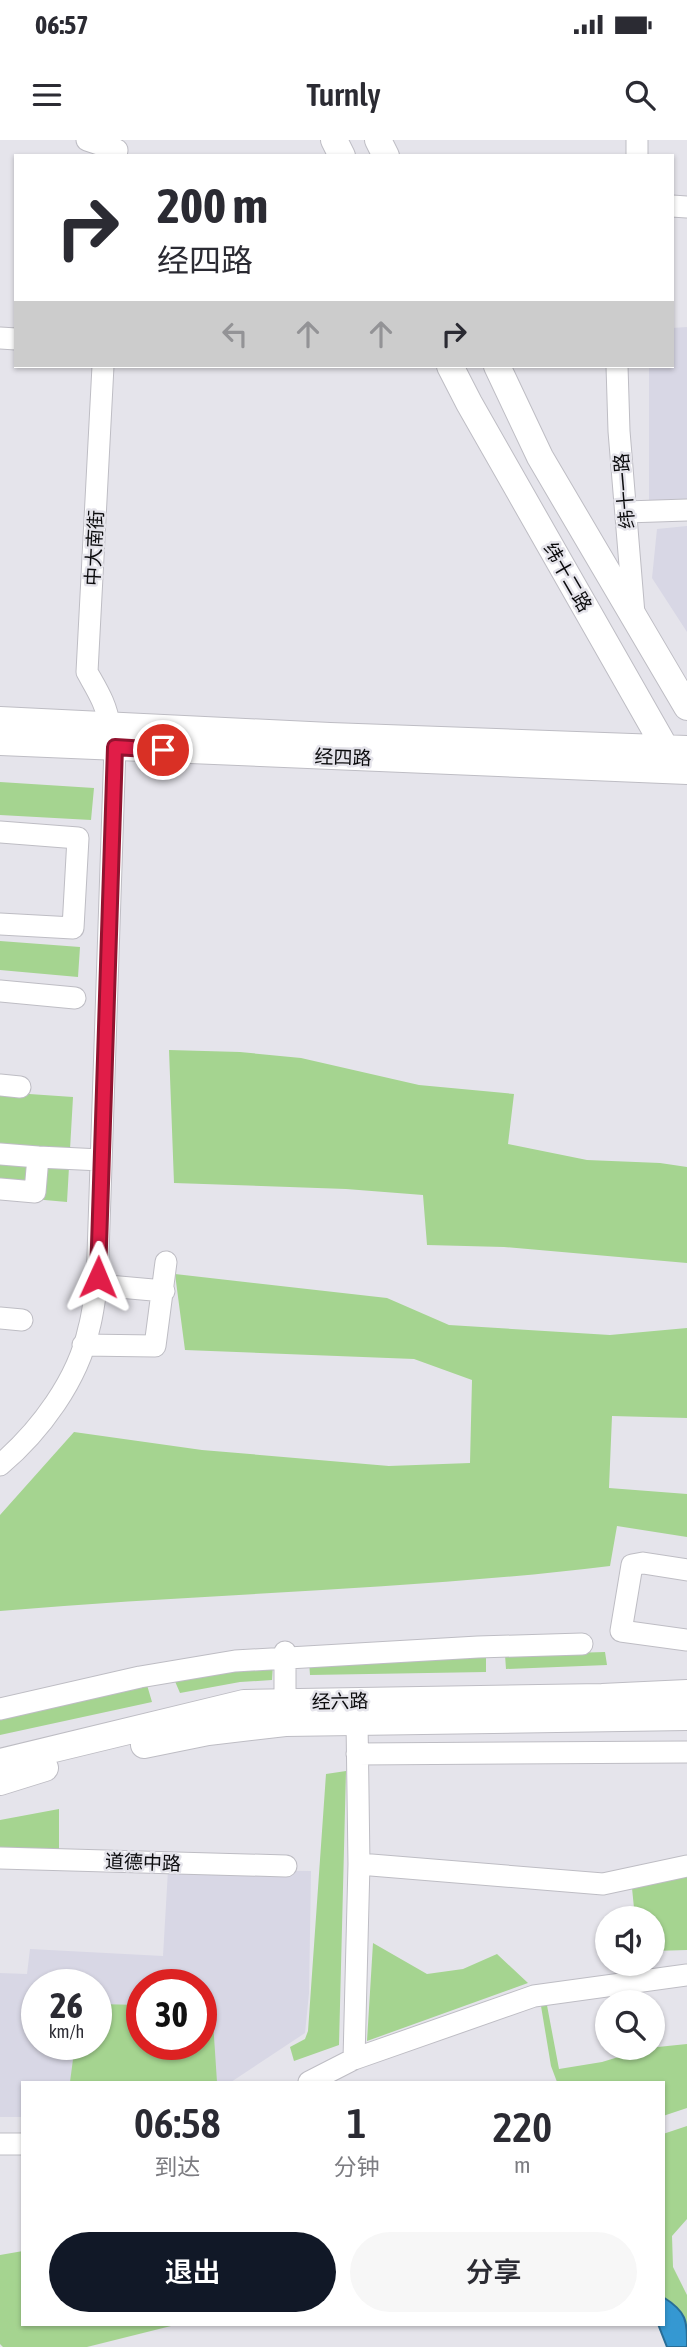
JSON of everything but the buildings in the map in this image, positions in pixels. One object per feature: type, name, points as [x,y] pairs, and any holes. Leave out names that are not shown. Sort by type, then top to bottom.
[{"type":"main road","name":"纬十二路","points":[[451,368],[681,765]]},
{"type":"main road","name":"纬十二路","points":[[498,368],[540,457],[687,707]]},
{"type":"main road","name":"经四路","points":[[0,720],[112,736],[681,765]]},
{"type":"main road","name":"经四路","points":[[0,742],[112,736]]},
{"type":"main road","name":"经六路","points":[[0,1762],[244,1703],[687,1693]]},
{"type":"main road","name":"经六路","points":[[0,1782],[121,1749],[208,1732],[285,1723],[687,1717]]},
{"type":"street","points":[[87,140],[117,150],[116,154]]},
{"type":"street","name":"中大南街","points":[[0,1465],[21,1447],[66,1389],[89,1331],[97,1285],[112,736],[103,699],[87,672],[103,368]]},
{"type":"street","name":"纬十一路","points":[[617,368],[619,431],[634,617]]},
{"type":"street","points":[[626,512],[687,510]]},
{"type":"street","points":[[0,832],[78,838],[73,928],[0,924]]},
{"type":"street","points":[[0,991],[75,998]]},
{"type":"street","points":[[0,1154],[100,1160]]},
{"type":"street","points":[[0,1189],[35,1192],[38,1157]]},
{"type":"street","points":[[83,1345],[155,1346],[166,1262]]},
{"type":"street","points":[[97,1285],[164,1291]]},
{"type":"street","points":[[0,1318],[22,1320]]},
{"type":"street","points":[[687,1570],[643,1563],[632,1565],[621,1631],[687,1640]]},
{"type":"street","points":[[0,1709],[140,1677],[286,1655],[582,1644]]},
{"type":"street","points":[[285,1702],[286,1655]]},
{"type":"street","points":[[354,2059],[359,1864],[357,1721]]},
{"type":"street","points":[[358,1754],[687,1752]]},
{"type":"street","name":"道德中路","points":[[0,1858],[286,1866]]},
{"type":"street","points":[[359,1864],[603,1884],[687,1866]]},
{"type":"street","points":[[311,2081],[354,2059],[534,1996],[687,1975]]},
{"type":"street","points":[[0,2144],[21,2144]]},
{"type":"shaded area","points":[[687,327],[687,504],[649,506],[649,368],[674,368],[674,328]]},
{"type":"shaded area","points":[[687,526],[687,632],[652,578],[657,529]]},
{"type":"shaded area","points":[[168,1870],[311,1871],[309,1993],[305,2033],[233,2081],[21,2081],[21,2117],[0,2117],[0,1973],[21,1974],[21,2060],[112,2060],[112,1969],[28,1969],[30,1949],[163,1956]]},
{"type":"green space","points":[[0,782],[94,788],[91,820],[0,815]]},
{"type":"green space","points":[[0,941],[80,947],[78,977],[0,970]]},
{"type":"green space","points":[[169,1050],[240,1052],[301,1058],[419,1085],[514,1094],[508,1144],[587,1160],[660,1163],[687,1167],[687,1263],[504,1247],[427,1245],[423,1195],[346,1189],[174,1183]]},
{"type":"green space","points":[[0,1092],[73,1097],[67,1202],[0,1196]]},
{"type":"green space","points":[[175,1274],[387,1298],[449,1325],[610,1335],[687,1328],[687,1418],[612,1416],[609,1488],[687,1494],[687,1537],[617,1526],[610,1566],[458,1581],[0,1611],[0,1515],[74,1432],[202,1450],[389,1466],[470,1463],[472,1380],[414,1359],[185,1350]]},
{"type":"green space","points":[[605,1652],[607,1665],[506,1669],[505,1655]]},
{"type":"green space","points":[[486,1655],[486,1672],[310,1675],[309,1661]]},
{"type":"green space","points":[[273,1664],[272,1680],[240,1682],[180,1693],[174,1679]]},
{"type":"green space","points":[[147,1685],[152,1702],[0,1735],[0,1716]]},
{"type":"green space","points":[[346,1771],[339,2045],[294,2061],[290,2047],[305,2039],[308,2031],[326,1774]]},
{"type":"green space","points":[[59,1809],[59,1850],[0,1850],[0,1820]]},
{"type":"green space","points":[[687,1877],[687,1950],[665,1951],[665,1906],[634,1906],[632,1888]]},
{"type":"green space","points":[[373,1943],[427,1974],[463,1969],[497,1954],[528,1983],[367,2041]]},
{"type":"green space","points":[[540,2000],[546,2000],[559,2069],[609,2060],[665,2060],[665,2046],[687,2044],[687,2108],[665,2115],[665,2081],[557,2081],[551,2066]]},
{"type":"green space","points":[[112,2004],[126,2005],[126,2060],[216,2060],[217,2081],[70,2081],[73,2060],[112,2060]]},
{"type":"green space","points":[[687,2126],[687,2219],[672,2236],[673,2267],[687,2295],[687,2347],[665,2326],[665,2133]]},
{"type":"green space","points":[[21,2251],[21,2326],[171,2326],[87,2347],[3,2347],[0,2344],[0,2255]]},
{"type":"water","points":[[665,2298],[681,2312],[687,2330],[687,2347],[667,2347],[659,2326],[665,2326]]},
{"type":"route","points":[[98,1277],[115,747],[163,750]]}]
